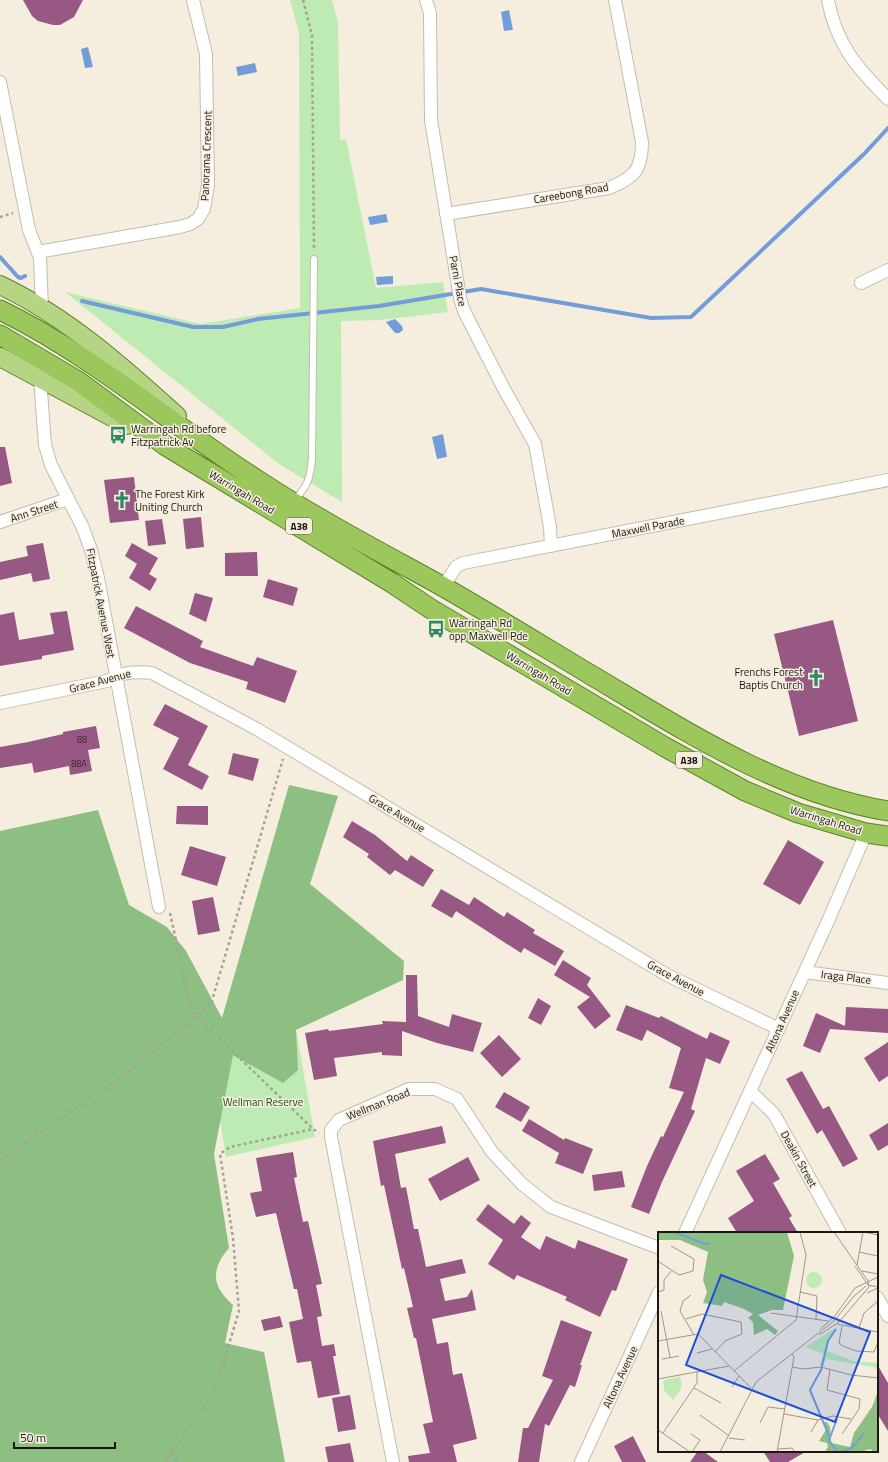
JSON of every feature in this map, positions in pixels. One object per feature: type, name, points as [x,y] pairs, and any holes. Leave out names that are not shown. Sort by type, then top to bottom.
[{"type":"highway","name":"Warringah Road","points":[[0,310],[31,326],[109,376],[260,482],[292,502],[443,587],[712,745],[806,790],[841,801],[884,811]]},
{"type":"highway","name":"Warringah Road","points":[[0,334],[78,381],[166,446],[392,583],[431,609],[665,747],[745,791],[798,813],[866,833],[888,836]]},
{"type":"highway","name":"Maxwell Parade","points":[[431,609],[443,587]]},
{"type":"highway","name":"Altona Avenue","points":[[866,833],[884,811]]},
{"type":"main road","name":"Warringah Road","points":[[0,285],[42,307],[116,362],[210,447]]},
{"type":"main road","name":"Warringah Road","points":[[0,357],[166,446]]},
{"type":"street","name":"Panorama Crescent","points":[[39,255],[180,227],[190,224],[198,218],[204,209],[208,185],[207,71],[203,36],[193,0]]},
{"type":"street","name":"Parni Place","points":[[426,0],[430,20],[431,120],[460,298],[464,311],[504,389],[535,444],[550,527],[551,546]]},
{"type":"street","name":"Careebong Road","points":[[446,214],[608,188],[630,178],[638,168],[642,156],[642,142],[615,0]]},
{"type":"street","points":[[828,0],[837,34],[848,55],[866,78],[888,99]]},
{"type":"street","points":[[0,82],[2,103],[29,230],[39,255],[42,307]]},
{"type":"street","points":[[861,283],[888,270]]},
{"type":"street","name":"Fitzpatrick Avenue West","points":[[40,378],[45,445],[51,465],[83,528],[91,550],[159,907]]},
{"type":"street","name":"Maxwell Parade","points":[[443,587],[456,567],[463,563],[888,480]]},
{"type":"street","name":"Ann Street","points":[[0,522],[68,499]]},
{"type":"street","name":"Grace Avenue","points":[[0,703],[107,681],[115,676],[136,671],[152,673],[287,747],[667,975],[778,1028]]},
{"type":"street","name":"Altona Avenue","points":[[685,1232],[805,972],[866,833]]},
{"type":"street","name":"Iraga Place","points":[[805,972],[888,983]]},
{"type":"street","name":"Wellman Road","points":[[331,1137],[331,1130],[339,1120],[409,1089],[434,1089],[457,1099],[492,1152],[522,1184],[551,1207],[658,1248]]},
{"type":"street","name":"Deakin Street","points":[[750,1091],[774,1114],[839,1232]]},
{"type":"street","points":[[331,1137],[393,1462]]},
{"type":"street","name":"Altona Avenue","points":[[581,1462],[658,1294]]},
{"type":"street","points":[[878,1299],[888,1316]]},
{"type":"lane","points":[[292,502],[306,487],[310,476],[312,460],[314,260]]},
{"type":"path","points":[[304,0],[312,35],[314,260]]},
{"type":"path","points":[[0,1160],[127,1072],[211,1004],[277,776],[287,747]]},
{"type":"path","points":[[159,907],[170,913],[190,1004],[196,1016],[313,1129],[331,1137]]},
{"type":"path","points":[[166,1462],[216,1388],[239,1311],[233,1238],[220,1154],[230,1147],[313,1129]]},
{"type":"path","points":[[171,1454],[179,1462]]},
{"type":"green space","points":[[290,0],[332,0],[338,22],[340,140],[346,139],[376,288],[443,282],[448,312],[382,320],[341,321],[342,502],[279,464],[65,292],[201,324],[300,308],[299,33]]},
{"type":"green space","points":[[289,785],[338,796],[310,884],[404,961],[403,980],[296,1030],[298,1070],[283,1083],[233,1055],[214,1154],[229,1248],[219,1263],[216,1277],[217,1284],[221,1291],[233,1305],[225,1343],[264,1352],[285,1462],[0,1462],[0,831],[98,810],[129,905],[167,927],[186,951],[222,1018]]},
{"type":"green space","name":"Wellman Reserve","points":[[296,1030],[315,1137],[226,1157],[208,1048]]},
{"type":"water","points":[[509,10],[513,30],[504,31],[501,12]]},
{"type":"water","points":[[88,47],[93,67],[85,68],[81,49]]},
{"type":"water","points":[[255,63],[257,72],[238,76],[236,67]]},
{"type":"water","points":[[386,214],[388,222],[370,225],[368,217]]},
{"type":"water","points":[[393,276],[393,284],[377,285],[376,277]]},
{"type":"water","points":[[395,319],[402,326],[403,330],[399,333],[395,333],[386,322]]},
{"type":"water","points":[[443,434],[447,457],[437,459],[432,437]]},
{"type":"building","points":[[23,0],[83,0],[74,17],[60,25],[53,25],[38,21],[32,16]]},
{"type":"building","points":[[0,447],[5,447],[12,483],[0,486]]},
{"type":"building","name":"The Forest Kirk Uniting Church","points":[[134,477],[139,520],[110,523],[104,480]]},
{"type":"building","points":[[201,517],[204,547],[186,549],[183,519]]},
{"type":"building","points":[[162,519],[166,544],[148,546],[145,521]]},
{"type":"building","points":[[43,543],[50,579],[33,582],[31,573],[0,580],[0,562],[28,556],[26,546]]},
{"type":"building","points":[[132,543],[158,558],[149,574],[157,579],[150,591],[129,578],[137,564],[125,556]]},
{"type":"building","points":[[257,552],[258,576],[225,576],[225,553]]},
{"type":"building","points":[[268,579],[298,588],[293,606],[263,597]]},
{"type":"building","points":[[195,593],[213,598],[206,622],[189,614]]},
{"type":"building","points":[[136,606],[203,641],[200,647],[253,666],[257,657],[297,671],[285,703],[246,689],[248,682],[190,663],[124,628]]},
{"type":"building","points":[[67,611],[74,650],[42,656],[42,659],[0,666],[0,615],[14,612],[19,640],[54,634],[50,613]]},
{"type":"building","name":"Frenchs Forest Baptis Church","points":[[833,620],[858,721],[799,736],[774,634]]},
{"type":"building","points":[[165,704],[208,726],[188,765],[209,776],[202,790],[163,769],[179,738],[153,725]]},
{"type":"building","points":[[96,726],[100,748],[88,750],[92,771],[70,775],[69,766],[34,773],[32,763],[0,768],[0,747]]},
{"type":"building","points":[[233,753],[259,759],[253,781],[228,774]]},
{"type":"building","points":[[177,806],[208,806],[208,825],[176,824]]},
{"type":"building","points":[[352,821],[375,835],[407,861],[411,855],[434,870],[423,887],[395,870],[390,875],[367,857],[369,854],[343,837]]},
{"type":"building","points":[[788,840],[824,862],[800,905],[763,884]]},
{"type":"building","points":[[190,846],[226,857],[217,886],[181,875]]},
{"type":"building","points":[[441,889],[469,905],[474,897],[504,917],[507,912],[535,930],[533,933],[564,951],[555,966],[524,948],[521,953],[456,911],[452,918],[431,906]]},
{"type":"building","points":[[213,897],[220,931],[198,935],[192,901]]},
{"type":"building","points":[[563,960],[591,978],[587,985],[611,1016],[595,1029],[577,1007],[590,997],[554,975]]},
{"type":"building","points":[[406,975],[417,975],[418,1016],[449,1027],[452,1014],[482,1023],[473,1052],[437,1043],[402,1031],[402,1056],[382,1055],[382,1052],[334,1058],[337,1076],[314,1080],[305,1033],[328,1029],[329,1031],[383,1024],[382,1021],[406,1022]]},
{"type":"building","points":[[538,998],[551,1006],[541,1025],[528,1018]]},
{"type":"building","points":[[626,1005],[659,1018],[661,1016],[707,1039],[710,1032],[730,1041],[720,1064],[706,1058],[691,1109],[695,1111],[649,1214],[631,1207],[647,1166],[661,1136],[663,1137],[684,1092],[669,1088],[681,1048],[647,1030],[642,1041],[616,1030]]},
{"type":"building","points":[[846,1007],[888,1009],[888,1033],[830,1029],[820,1053],[803,1046],[816,1013],[845,1026]]},
{"type":"building","points":[[499,1035],[521,1059],[502,1077],[480,1053]]},
{"type":"building","points":[[888,1042],[888,1076],[879,1082],[864,1058]]},
{"type":"building","points":[[802,1071],[823,1109],[829,1106],[858,1159],[843,1167],[822,1130],[817,1134],[786,1079]]},
{"type":"building","points":[[504,1092],[530,1107],[521,1122],[495,1107]]},
{"type":"building","points":[[529,1119],[564,1140],[565,1138],[593,1149],[583,1174],[555,1163],[559,1153],[522,1131]]},
{"type":"building","points":[[888,1123],[888,1145],[878,1151],[869,1135]]},
{"type":"building","points":[[442,1126],[446,1143],[395,1154],[401,1188],[406,1187],[414,1229],[418,1229],[426,1267],[462,1259],[466,1273],[440,1279],[445,1301],[467,1297],[472,1289],[476,1310],[432,1319],[437,1344],[448,1342],[453,1375],[462,1373],[477,1439],[453,1445],[457,1462],[409,1462],[408,1456],[430,1453],[423,1424],[433,1422],[416,1338],[414,1338],[407,1308],[413,1307],[404,1268],[402,1269],[384,1185],[381,1186],[373,1141]]},
{"type":"building","points":[[293,1152],[297,1177],[294,1178],[303,1222],[308,1221],[322,1284],[316,1285],[322,1316],[317,1317],[322,1346],[334,1344],[336,1356],[333,1356],[340,1394],[318,1398],[311,1361],[297,1363],[289,1322],[303,1319],[297,1289],[294,1289],[276,1213],[256,1217],[250,1193],[262,1191],[256,1158]]},
{"type":"building","points":[[765,1154],[780,1179],[773,1183],[792,1216],[789,1218],[797,1232],[736,1232],[728,1218],[754,1201],[736,1171]]},
{"type":"building","points":[[468,1157],[480,1180],[440,1201],[428,1179]]},
{"type":"building","points":[[622,1171],[625,1187],[594,1191],[592,1175]]},
{"type":"building","points":[[488,1204],[514,1224],[521,1215],[531,1223],[521,1237],[540,1250],[546,1236],[575,1249],[578,1240],[628,1259],[616,1291],[612,1290],[600,1317],[565,1300],[567,1297],[517,1275],[514,1280],[488,1264],[503,1240],[476,1220]]},
{"type":"building","points":[[280,1316],[283,1327],[264,1331],[261,1320]]},
{"type":"building","points":[[561,1320],[592,1332],[580,1365],[582,1365],[575,1387],[570,1385],[549,1426],[545,1424],[539,1462],[518,1462],[523,1428],[528,1428],[553,1380],[542,1376]]},
{"type":"building","points":[[878,1366],[888,1383],[888,1431],[878,1415]]},
{"type":"building","points":[[350,1395],[356,1429],[338,1432],[332,1398]]},
{"type":"building","points":[[633,1436],[646,1462],[622,1462],[614,1446]]},
{"type":"building","points":[[350,1443],[354,1462],[328,1462],[325,1447]]},
{"type":"building","points":[[697,1452],[704,1452],[718,1462],[690,1462]]},
{"type":"building","points":[[764,1452],[805,1452],[788,1462],[770,1462]]},
{"type":"waterway","points":[[82,301],[193,327],[223,327],[258,319],[379,306],[481,289],[651,318],[691,317],[864,154],[888,128]]},
{"type":"waterway","points":[[0,257],[18,277],[21,278],[25,276]]},
{"type":"place","name":"Warringah Rd before Fitzpatrick Av","points":[[118,435]]},
{"type":"place","name":"The Forest Kirk Uniting Church","points":[[122,500]]},
{"type":"place","name":"Warringah Rd opp Maxwell Pde","points":[[436,629]]},
{"type":"place","name":"Frenchs Forest Baptis Church","points":[[816,678]]}]
